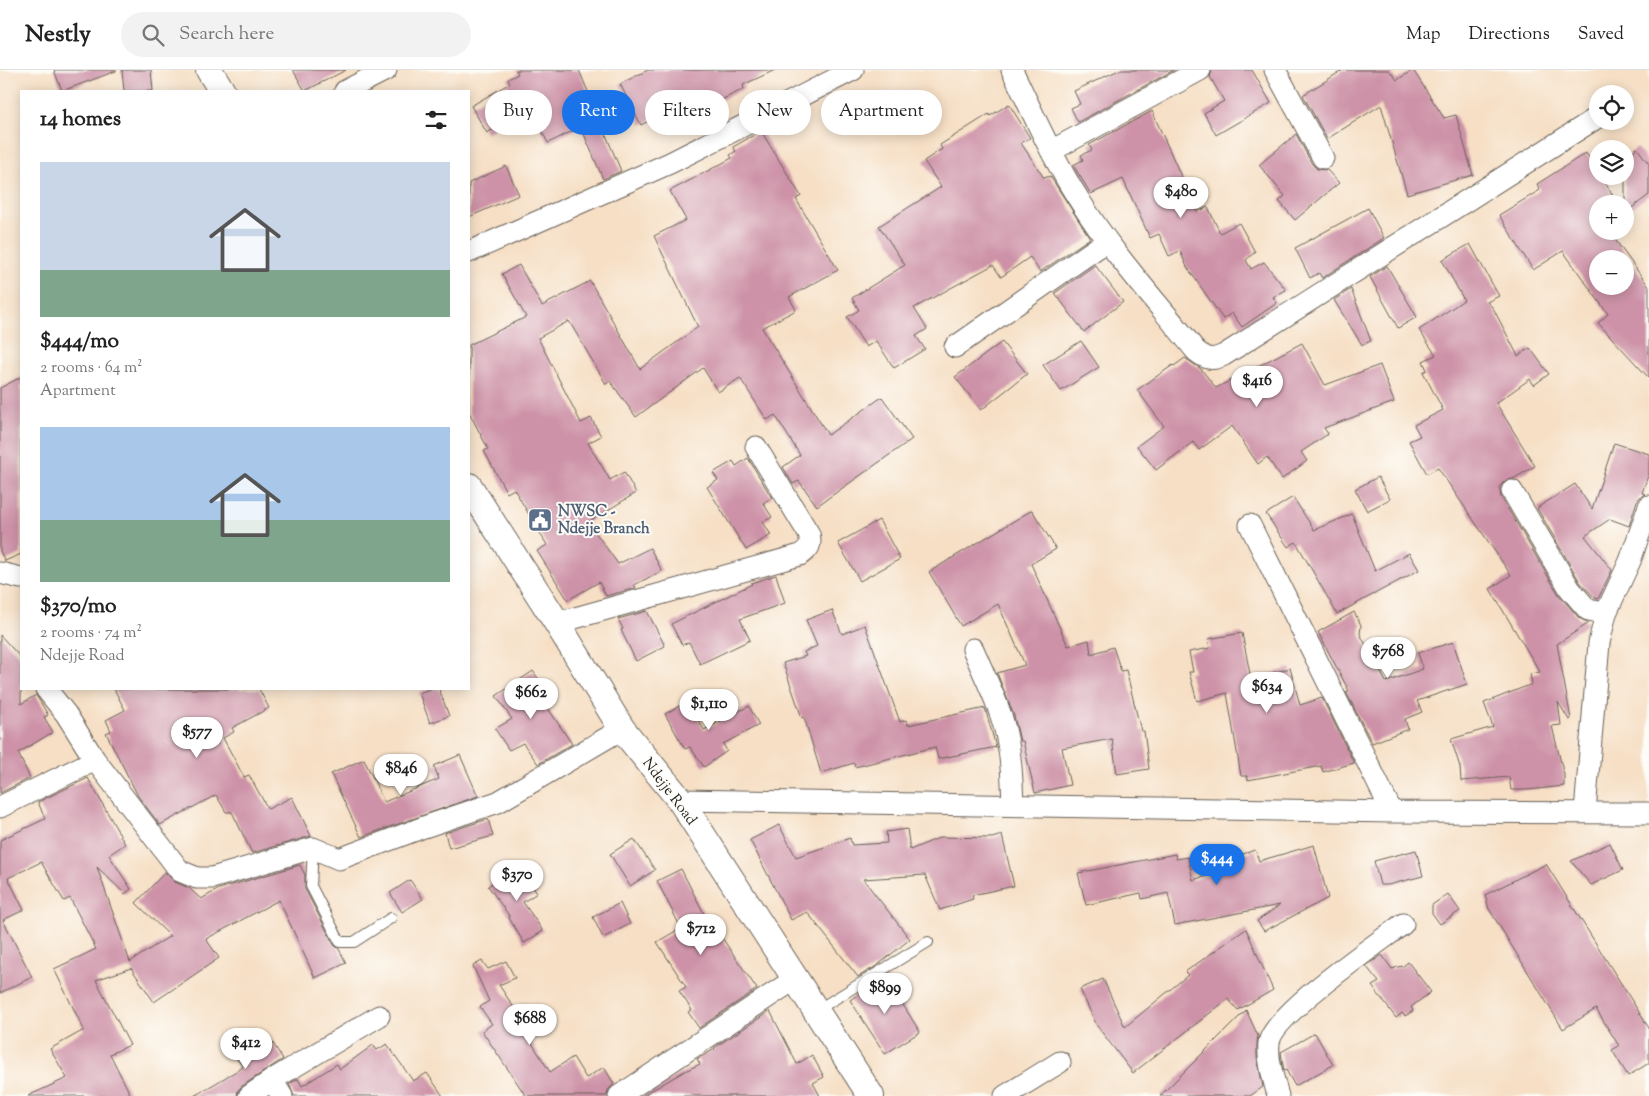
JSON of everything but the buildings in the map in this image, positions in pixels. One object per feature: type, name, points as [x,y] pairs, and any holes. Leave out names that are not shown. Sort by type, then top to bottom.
[{"type":"street","points":[[209,70],[221,90]]},
{"type":"street","points":[[346,90],[386,70]]},
{"type":"street","points":[[470,252],[670,163],[853,70]]},
{"type":"street","points":[[1012,70],[1051,151],[1077,198],[1107,241],[1196,351],[1204,357],[1214,360],[1589,123]]},
{"type":"street","points":[[1051,151],[1200,70]]},
{"type":"street","points":[[1274,70],[1324,158]]},
{"type":"street","points":[[955,347],[1107,241]]},
{"type":"street","points":[[557,623],[800,555],[806,551],[810,547],[809,534],[756,447]]},
{"type":"street","name":"Ndejje Road","points":[[470,488],[622,729],[680,800],[871,1096]]},
{"type":"street","points":[[1512,491],[1570,589],[1588,610],[1606,613]]},
{"type":"street","points":[[1585,812],[1599,643],[1606,613],[1630,561],[1649,506]]},
{"type":"street","points":[[1250,525],[1392,812]]},
{"type":"street","points":[[0,573],[20,578]]},
{"type":"street","points":[[973,649],[998,709],[1008,742],[1012,768],[1013,806]]},
{"type":"street","points":[[47,690],[66,714],[95,760],[180,871],[197,878],[212,878],[313,848],[339,859],[424,826],[498,802],[622,729]]},
{"type":"street","points":[[0,807],[95,760]]},
{"type":"street","points":[[680,800],[1392,812],[1649,812]]},
{"type":"street","points":[[1278,1096],[1270,1058],[1269,1042],[1272,1034],[1303,999],[1403,924]]},
{"type":"street","points":[[619,1096],[795,979]]},
{"type":"street","points":[[249,1096],[277,1088],[379,1016]]},
{"type":"street","points":[[1004,1096],[1060,1062]]},
{"type":"lane","points":[[313,848],[311,886],[340,942],[354,942],[391,918]]},
{"type":"lane","points":[[816,1010],[928,942]]},
{"type":"place","name":"NWSC - Ndejje Branch","points":[[540,520]]}]
